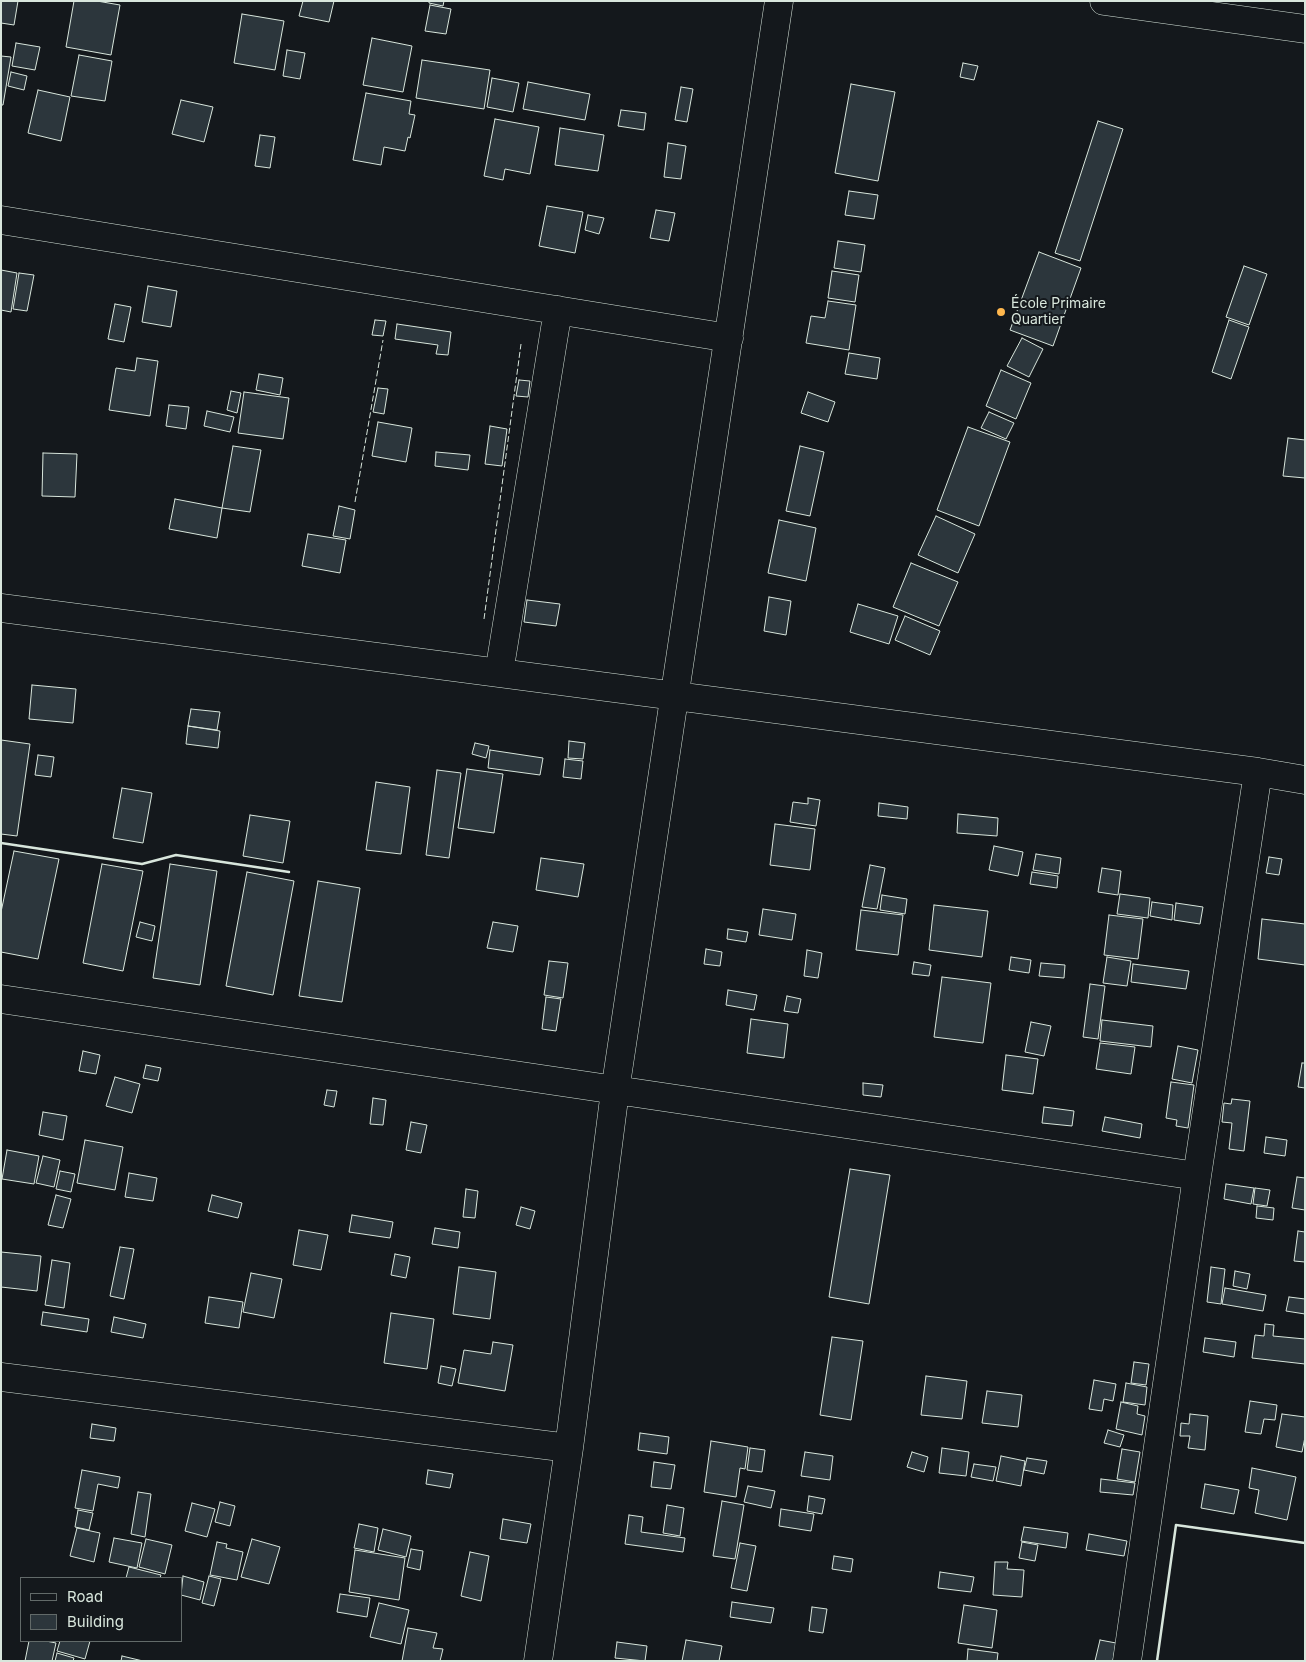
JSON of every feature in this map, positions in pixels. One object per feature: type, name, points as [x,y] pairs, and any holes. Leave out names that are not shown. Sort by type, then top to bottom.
[{"type":"street","points":[[538,1661],[569,1448],[616,1091],[779,1]]},
{"type":"street","points":[[1104,1],[1305,29]]},
{"type":"street","points":[[1,220],[730,338]]},
{"type":"street","points":[[499,673],[558,310]]},
{"type":"street","points":[[1,608],[1258,772],[1305,780]]},
{"type":"street","points":[[1127,1661],[1258,772]]},
{"type":"street","points":[[1,999],[1197,1176]]},
{"type":"street","points":[[1,1377],[569,1448]]},
{"type":"building","points":[[1,1],[18,1],[14,25],[1,23]]},
{"type":"building","points":[[74,1],[97,1],[120,5],[111,55],[66,47]]},
{"type":"building","points":[[303,1],[334,1],[329,22],[299,16]]},
{"type":"building","points":[[429,1],[444,1],[443,6],[429,3]]},
{"type":"building","points":[[430,5],[451,9],[446,34],[425,31]]},
{"type":"building","points":[[242,14],[284,21],[275,70],[234,63]]},
{"type":"building","points":[[372,38],[412,46],[403,92],[363,85]]},
{"type":"building","points":[[16,43],[40,47],[35,70],[12,66]]},
{"type":"building","points":[[287,50],[305,53],[300,79],[283,76]]},
{"type":"building","points":[[79,55],[112,61],[105,101],[71,96]]},
{"type":"building","points":[[1,56],[11,57],[3,105],[1,105]]},
{"type":"building","points":[[422,60],[490,70],[484,109],[416,98]]},
{"type":"building","points":[[963,63],[978,66],[974,80],[960,77]]},
{"type":"building","points":[[11,72],[27,76],[24,90],[8,86]]},
{"type":"building","points":[[492,78],[519,83],[513,112],[487,107]]},
{"type":"building","points":[[528,82],[590,94],[585,120],[523,109]]},
{"type":"building","points":[[851,84],[895,92],[878,181],[835,173]]},
{"type":"building","points":[[681,87],[693,89],[687,122],[675,120]]},
{"type":"building","points":[[38,90],[70,97],[61,141],[28,133]]},
{"type":"building","points":[[366,93],[411,101],[409,114],[415,115],[405,151],[384,147],[381,165],[353,160]]},
{"type":"building","points":[[181,100],[213,107],[204,142],[172,134]]},
{"type":"building","points":[[621,110],[646,113],[644,130],[618,126]]},
{"type":"building","points":[[495,119],[539,127],[530,174],[505,169],[503,180],[484,176]]},
{"type":"building","points":[[1098,121],[1123,129],[1080,261],[1055,253]]},
{"type":"building","points":[[560,128],[604,135],[598,171],[555,165]]},
{"type":"building","points":[[260,135],[275,137],[270,168],[255,166]]},
{"type":"building","points":[[668,143],[686,146],[681,179],[664,177]]},
{"type":"building","points":[[849,191],[878,195],[874,219],[845,215]]},
{"type":"building","points":[[547,206],[583,212],[575,253],[539,246]]},
{"type":"building","points":[[656,210],[675,213],[669,241],[650,238]]},
{"type":"building","points":[[588,215],[604,218],[599,234],[585,230]]},
{"type":"building","points":[[838,241],[865,245],[861,272],[834,268]]},
{"type":"building","points":[[1039,252],[1081,268],[1053,346],[1010,330]]},
{"type":"building","points":[[1244,266],[1267,274],[1249,325],[1226,317]]},
{"type":"building","points":[[1,270],[17,273],[11,312],[1,310]]},
{"type":"building","points":[[832,271],[859,275],[855,302],[828,298]]},
{"type":"building","points":[[19,273],[34,275],[27,311],[13,309]]},
{"type":"building","points":[[148,286],[177,291],[171,327],[142,322]]},
{"type":"building","points":[[828,301],[856,305],[849,350],[806,343],[811,316],[825,318]]},
{"type":"building","points":[[115,304],[131,307],[124,342],[108,339]]},
{"type":"building","points":[[375,320],[386,321],[383,336],[372,335]]},
{"type":"building","points":[[1229,320],[1249,327],[1231,379],[1212,372]]},
{"type":"building","points":[[397,324],[451,332],[448,355],[436,354],[438,345],[395,339]]},
{"type":"building","points":[[1022,338],[1043,349],[1029,377],[1007,366]]},
{"type":"building","points":[[849,353],[880,358],[877,379],[845,374]]},
{"type":"building","points":[[137,358],[158,361],[150,416],[109,410],[116,368],[135,371]]},
{"type":"building","points":[[1001,370],[1031,383],[1016,419],[986,406]]},
{"type":"building","points":[[259,374],[283,378],[280,395],[256,390]]},
{"type":"building","points":[[519,380],[530,381],[528,397],[516,396]]},
{"type":"building","points":[[378,388],[388,389],[384,414],[373,412]]},
{"type":"building","points":[[231,391],[241,393],[237,413],[227,410]]},
{"type":"building","points":[[244,392],[289,398],[283,439],[238,433]]},
{"type":"building","points":[[808,392],[835,402],[828,422],[801,413]]},
{"type":"building","points":[[169,405],[189,407],[186,429],[166,426]]},
{"type":"building","points":[[207,411],[234,417],[230,432],[204,426]]},
{"type":"building","points":[[989,412],[1014,423],[1006,439],[981,428]]},
{"type":"building","points":[[378,422],[412,428],[406,462],[372,456]]},
{"type":"building","points":[[490,426],[507,429],[502,466],[485,464]]},
{"type":"building","points":[[968,427],[1010,442],[979,526],[937,510]]},
{"type":"building","points":[[1288,438],[1305,440],[1305,478],[1283,476]]},
{"type":"building","points":[[233,446],[261,450],[250,512],[222,508]]},
{"type":"building","points":[[800,446],[824,452],[810,516],[786,511]]},
{"type":"building","points":[[436,452],[470,455],[468,470],[435,466]]},
{"type":"building","points":[[43,453],[77,454],[75,497],[42,496]]},
{"type":"building","points":[[175,499],[222,508],[217,538],[169,529]]},
{"type":"building","points":[[339,506],[355,510],[350,539],[333,536]]},
{"type":"building","points":[[936,516],[975,534],[958,573],[918,555]]},
{"type":"building","points":[[779,520],[816,528],[806,581],[768,573]]},
{"type":"building","points":[[308,534],[346,540],[340,573],[302,566]]},
{"type":"building","points":[[911,563],[958,582],[939,626],[893,607]]},
{"type":"building","points":[[769,597],[791,601],[786,635],[764,631]]},
{"type":"building","points":[[527,600],[560,604],[556,626],[524,622]]},
{"type":"building","points":[[858,604],[898,616],[889,644],[850,632]]},
{"type":"building","points":[[905,616],[940,631],[930,655],[895,640]]},
{"type":"building","points":[[32,685],[76,689],[73,723],[29,719]]},
{"type":"building","points":[[191,709],[220,712],[217,730],[188,726]]},
{"type":"building","points":[[188,726],[220,731],[218,748],[186,744]]},
{"type":"building","points":[[1,740],[30,744],[17,836],[1,834]]},
{"type":"building","points":[[569,741],[585,743],[583,759],[568,758]]},
{"type":"building","points":[[475,743],[489,746],[486,758],[472,754]]},
{"type":"building","points":[[490,750],[543,758],[540,775],[488,768]]},
{"type":"building","points":[[38,755],[54,757],[51,777],[35,775]]},
{"type":"building","points":[[565,759],[583,761],[581,779],[563,777]]},
{"type":"building","points":[[467,769],[503,774],[494,833],[458,828]]},
{"type":"building","points":[[437,770],[461,773],[449,858],[426,855]]},
{"type":"building","points":[[376,782],[410,787],[401,854],[366,850]]},
{"type":"building","points":[[122,788],[152,793],[143,843],[113,838]]},
{"type":"building","points":[[808,798],[820,800],[816,826],[790,822],[793,802],[808,804]]},
{"type":"building","points":[[879,803],[908,807],[907,819],[878,816]]},
{"type":"building","points":[[958,814],[998,818],[997,836],[957,833]]},
{"type":"building","points":[[250,815],[290,821],[283,863],[243,856]]},
{"type":"building","points":[[775,824],[815,829],[810,870],[770,865]]},
{"type":"building","points":[[994,846],[1023,852],[1018,876],[989,870]]},
{"type":"building","points":[[14,851],[59,859],[38,959],[1,952],[1,912]]},
{"type":"building","points":[[1036,854],[1061,858],[1059,874],[1033,870]]},
{"type":"building","points":[[1269,857],[1282,859],[1279,875],[1266,873]]},
{"type":"building","points":[[541,858],[584,864],[578,897],[536,890]]},
{"type":"building","points":[[102,864],[143,871],[123,971],[83,963]]},
{"type":"building","points":[[170,864],[217,871],[200,985],[153,978]]},
{"type":"building","points":[[870,865],[885,868],[877,909],[862,907]]},
{"type":"building","points":[[1102,868],[1121,871],[1118,895],[1098,892]]},
{"type":"building","points":[[247,872],[294,881],[273,995],[226,986]]},
{"type":"building","points":[[1032,872],[1058,876],[1057,888],[1030,884]]},
{"type":"building","points":[[318,881],[360,888],[342,1002],[299,996]]},
{"type":"building","points":[[1120,894],[1150,898],[1148,918],[1117,914]]},
{"type":"building","points":[[882,895],[907,899],[905,914],[880,910]]},
{"type":"building","points":[[1152,902],[1173,905],[1172,920],[1150,916]]},
{"type":"building","points":[[1176,903],[1203,907],[1200,924],[1174,920]]},
{"type":"building","points":[[934,905],[988,911],[982,957],[929,950]]},
{"type":"building","points":[[763,909],[796,914],[792,940],[759,935]]},
{"type":"building","points":[[861,910],[903,915],[898,955],[856,950]]},
{"type":"building","points":[[1109,915],[1143,919],[1138,959],[1104,955]]},
{"type":"building","points":[[1262,919],[1305,924],[1305,965],[1258,959]]},
{"type":"building","points":[[140,922],[155,926],[152,941],[136,937]]},
{"type":"building","points":[[493,922],[518,926],[513,952],[487,948]]},
{"type":"building","points":[[728,929],[748,932],[746,942],[727,939]]},
{"type":"building","points":[[706,949],[722,952],[720,966],[704,964]]},
{"type":"building","points":[[807,950],[822,953],[818,978],[804,976]]},
{"type":"building","points":[[1011,957],[1031,960],[1029,973],[1009,970]]},
{"type":"building","points":[[1107,957],[1131,961],[1127,986],[1103,983]]},
{"type":"building","points":[[549,961],[568,963],[563,998],[544,995]]},
{"type":"building","points":[[914,962],[931,965],[929,976],[912,974]]},
{"type":"building","points":[[1041,963],[1065,965],[1064,978],[1039,976]]},
{"type":"building","points":[[1133,964],[1189,971],[1186,989],[1131,982]]},
{"type":"building","points":[[942,977],[991,983],[983,1043],[934,1037]]},
{"type":"building","points":[[1090,984],[1105,986],[1098,1039],[1083,1037]]},
{"type":"building","points":[[728,990],[757,995],[754,1010],[726,1005]]},
{"type":"building","points":[[787,996],[801,999],[798,1013],[784,1011]]},
{"type":"building","points":[[546,997],[561,999],[556,1031],[542,1029]]},
{"type":"building","points":[[751,1019],[788,1024],[784,1058],[747,1053]]},
{"type":"building","points":[[1102,1020],[1153,1026],[1151,1047],[1100,1041]]},
{"type":"building","points":[[1031,1022],[1051,1026],[1044,1056],[1025,1052]]},
{"type":"building","points":[[1100,1043],[1135,1047],[1131,1074],[1096,1069]]},
{"type":"building","points":[[1178,1046],[1198,1050],[1192,1083],[1172,1079]]},
{"type":"building","points":[[83,1051],[100,1055],[96,1074],[79,1071]]},
{"type":"building","points":[[1006,1055],[1038,1059],[1033,1094],[1002,1090]]},
{"type":"building","points":[[1302,1063],[1305,1063],[1305,1088],[1298,1087]]},
{"type":"building","points":[[146,1065],[161,1068],[158,1081],[143,1078]]},
{"type":"building","points":[[115,1077],[140,1084],[132,1113],[106,1106]]},
{"type":"building","points":[[1171,1082],[1194,1085],[1188,1128],[1176,1126],[1177,1120],[1166,1118]]},
{"type":"building","points":[[863,1083],[883,1085],[881,1097],[863,1095]]},
{"type":"building","points":[[327,1090],[337,1091],[334,1107],[324,1105]]},
{"type":"building","points":[[373,1098],[386,1100],[383,1125],[370,1124]]},
{"type":"building","points":[[1232,1099],[1250,1101],[1244,1151],[1229,1149],[1232,1123],[1222,1122],[1224,1103],[1231,1104]]},
{"type":"building","points":[[1044,1107],[1074,1111],[1072,1126],[1042,1123]]},
{"type":"building","points":[[43,1112],[67,1116],[63,1140],[39,1135]]},
{"type":"building","points":[[1105,1117],[1142,1124],[1140,1138],[1102,1131]]},
{"type":"building","points":[[411,1122],[427,1125],[421,1153],[406,1150]]},
{"type":"building","points":[[1266,1137],[1287,1140],[1285,1156],[1264,1153]]},
{"type":"building","points":[[85,1140],[123,1147],[115,1190],[77,1183]]},
{"type":"building","points":[[7,1150],[39,1156],[34,1184],[2,1179]]},
{"type":"building","points":[[43,1156],[60,1160],[54,1187],[36,1183]]},
{"type":"building","points":[[850,1169],[890,1175],[869,1304],[829,1297]]},
{"type":"building","points":[[60,1171],[75,1174],[71,1192],[56,1189]]},
{"type":"building","points":[[129,1173],[157,1178],[153,1201],[125,1197]]},
{"type":"building","points":[[1297,1177],[1305,1178],[1305,1210],[1292,1208]]},
{"type":"building","points":[[1226,1184],[1254,1188],[1251,1204],[1224,1199]]},
{"type":"building","points":[[1255,1188],[1270,1190],[1267,1206],[1253,1204]]},
{"type":"building","points":[[466,1189],[478,1191],[475,1218],[463,1217]]},
{"type":"building","points":[[56,1195],[71,1199],[63,1228],[48,1225]]},
{"type":"building","points":[[212,1195],[242,1203],[238,1218],[208,1211]]},
{"type":"building","points":[[1257,1206],[1274,1208],[1273,1220],[1256,1218]]},
{"type":"building","points":[[521,1207],[535,1211],[530,1229],[516,1225]]},
{"type":"building","points":[[352,1215],[393,1222],[390,1238],[349,1232]]},
{"type":"building","points":[[435,1228],[460,1232],[458,1248],[432,1244]]},
{"type":"building","points":[[299,1230],[328,1235],[321,1270],[293,1265]]},
{"type":"building","points":[[1298,1231],[1305,1232],[1305,1262],[1294,1261]]},
{"type":"building","points":[[120,1247],[134,1249],[124,1299],[110,1296]]},
{"type":"building","points":[[1,1252],[41,1256],[37,1291],[1,1287]]},
{"type":"building","points":[[395,1254],[410,1257],[406,1278],[391,1275]]},
{"type":"building","points":[[52,1260],[70,1263],[64,1308],[45,1305]]},
{"type":"building","points":[[459,1267],[496,1272],[490,1319],[453,1314]]},
{"type":"building","points":[[1211,1267],[1225,1269],[1221,1304],[1207,1302]]},
{"type":"building","points":[[1235,1271],[1250,1274],[1247,1289],[1233,1286]]},
{"type":"building","points":[[251,1273],[282,1279],[274,1318],[243,1312]]},
{"type":"building","points":[[1225,1288],[1266,1295],[1263,1311],[1222,1304]]},
{"type":"building","points":[[209,1297],[243,1302],[239,1328],[205,1323]]},
{"type":"building","points":[[1289,1297],[1305,1299],[1305,1314],[1286,1311]]},
{"type":"building","points":[[43,1312],[89,1319],[87,1332],[41,1325]]},
{"type":"building","points":[[391,1313],[434,1319],[427,1369],[384,1363]]},
{"type":"building","points":[[114,1317],[146,1324],[143,1338],[111,1332]]},
{"type":"building","points":[[1265,1324],[1274,1325],[1273,1336],[1305,1339],[1305,1364],[1252,1358],[1255,1335],[1264,1336]]},
{"type":"building","points":[[832,1337],[863,1341],[851,1420],[820,1415]]},
{"type":"building","points":[[1205,1338],[1236,1342],[1234,1357],[1203,1352]]},
{"type":"building","points":[[493,1342],[513,1345],[505,1391],[458,1383],[464,1350],[491,1354]]},
{"type":"building","points":[[1134,1362],[1149,1364],[1146,1385],[1131,1383]]},
{"type":"building","points":[[441,1366],[456,1369],[452,1386],[438,1383]]},
{"type":"building","points":[[926,1376],[967,1381],[962,1419],[921,1415]]},
{"type":"building","points":[[1094,1380],[1116,1384],[1113,1401],[1104,1399],[1102,1411],[1089,1409]]},
{"type":"building","points":[[1126,1383],[1147,1387],[1145,1405],[1123,1402]]},
{"type":"building","points":[[987,1391],[1022,1395],[1018,1427],[982,1423]]},
{"type":"building","points":[[1250,1401],[1277,1405],[1275,1420],[1264,1419],[1261,1434],[1245,1432]]},
{"type":"building","points":[[1121,1402],[1138,1406],[1137,1414],[1145,1416],[1142,1435],[1116,1429]]},
{"type":"building","points":[[1190,1414],[1208,1416],[1205,1450],[1188,1448],[1190,1436],[1180,1436],[1181,1423],[1189,1424]]},
{"type":"building","points":[[1282,1414],[1305,1417],[1305,1437],[1302,1452],[1276,1447]]},
{"type":"building","points":[[92,1424],[116,1428],[114,1441],[90,1438]]},
{"type":"building","points":[[1108,1430],[1124,1435],[1120,1447],[1104,1443]]},
{"type":"building","points":[[640,1433],[669,1437],[667,1454],[638,1450]]},
{"type":"building","points":[[711,1441],[748,1447],[745,1469],[740,1468],[736,1497],[704,1492]]},
{"type":"building","points":[[750,1448],[765,1450],[762,1472],[747,1470]]},
{"type":"building","points":[[942,1448],[969,1452],[966,1476],[939,1473]]},
{"type":"building","points":[[1122,1449],[1140,1452],[1135,1482],[1117,1479]]},
{"type":"building","points":[[805,1452],[833,1456],[830,1480],[801,1476]]},
{"type":"building","points":[[912,1452],[928,1457],[924,1472],[907,1467]]},
{"type":"building","points":[[1001,1456],[1025,1461],[1021,1486],[996,1481]]},
{"type":"building","points":[[1027,1458],[1047,1461],[1044,1474],[1024,1470]]},
{"type":"building","points":[[654,1462],[675,1465],[671,1489],[651,1487]]},
{"type":"building","points":[[974,1464],[996,1467],[993,1481],[971,1477]]},
{"type":"building","points":[[1252,1468],[1296,1477],[1287,1520],[1255,1513],[1259,1490],[1249,1488]]},
{"type":"building","points":[[82,1470],[120,1477],[118,1488],[98,1484],[93,1511],[75,1508]]},
{"type":"building","points":[[428,1470],[453,1474],[450,1488],[426,1484]]},
{"type":"building","points":[[1101,1479],[1135,1483],[1133,1495],[1100,1492]]},
{"type":"building","points":[[1205,1484],[1239,1490],[1234,1514],[1201,1508]]},
{"type":"building","points":[[748,1486],[775,1491],[771,1508],[744,1502]]},
{"type":"building","points":[[138,1492],[151,1494],[145,1537],[131,1534]]},
{"type":"building","points":[[809,1496],[825,1499],[822,1514],[807,1511]]},
{"type":"building","points":[[722,1501],[744,1505],[735,1559],[713,1556]]},
{"type":"building","points":[[220,1502],[235,1506],[230,1526],[215,1522]]},
{"type":"building","points":[[192,1503],[215,1509],[207,1537],[185,1531]]},
{"type":"building","points":[[667,1505],[684,1508],[680,1536],[663,1533]]},
{"type":"building","points":[[781,1509],[814,1514],[811,1531],[779,1526]]},
{"type":"building","points":[[78,1510],[93,1513],[89,1530],[75,1527]]},
{"type":"building","points":[[629,1515],[643,1517],[641,1532],[685,1538],[683,1552],[625,1544]]},
{"type":"building","points":[[503,1519],[531,1524],[527,1543],[500,1539]]},
{"type":"building","points":[[359,1524],[378,1528],[374,1552],[354,1548]]},
{"type":"building","points":[[1024,1527],[1068,1533],[1066,1548],[1021,1541]]},
{"type":"building","points":[[77,1528],[100,1533],[94,1562],[70,1556]]},
{"type":"building","points":[[383,1529],[411,1536],[406,1557],[378,1550]]},
{"type":"building","points":[[1089,1534],[1127,1541],[1124,1556],[1086,1550]]},
{"type":"building","points":[[114,1538],[142,1543],[137,1568],[109,1562]]},
{"type":"building","points":[[146,1539],[172,1545],[165,1574],[139,1567]]},
{"type":"building","points":[[252,1539],[280,1547],[269,1584],[241,1577]]},
{"type":"building","points":[[217,1542],[227,1544],[226,1548],[243,1552],[237,1580],[210,1575]]},
{"type":"building","points":[[1022,1542],[1038,1545],[1035,1561],[1019,1558]]},
{"type":"building","points":[[740,1543],[756,1546],[747,1591],[731,1588]]},
{"type":"building","points":[[411,1549],[423,1551],[420,1570],[407,1567]]},
{"type":"building","points":[[355,1550],[405,1558],[399,1600],[349,1592]]},
{"type":"building","points":[[470,1552],[489,1556],[481,1601],[461,1596]]},
{"type":"building","points":[[834,1556],[853,1559],[851,1572],[832,1569]]},
{"type":"building","points":[[995,1562],[1008,1562],[1007,1569],[1024,1570],[1022,1597],[993,1595]]},
{"type":"building","points":[[129,1567],[161,1575],[160,1577],[126,1577]]},
{"type":"building","points":[[940,1572],[974,1577],[971,1592],[938,1588]]},
{"type":"building","points":[[183,1576],[204,1582],[200,1600],[182,1595]]},
{"type":"building","points":[[209,1576],[221,1579],[214,1606],[202,1603]]},
{"type":"building","points":[[340,1594],[370,1598],[367,1617],[337,1612]]},
{"type":"building","points":[[732,1602],[774,1608],[771,1623],[730,1617]]},
{"type":"building","points":[[379,1603],[409,1610],[401,1644],[370,1637]]},
{"type":"building","points":[[964,1605],[997,1610],[992,1648],[958,1643]]},
{"type":"building","points":[[812,1607],[827,1609],[823,1633],[809,1631]]},
{"type":"building","points":[[408,1628],[437,1633],[433,1648],[443,1649],[440,1661],[402,1661]]},
{"type":"building","points":[[686,1640],[722,1646],[719,1661],[682,1661]]},
{"type":"building","points":[[1100,1640],[1116,1643],[1113,1661],[1095,1661]]},
{"type":"building","points":[[29,1642],[56,1643],[52,1661],[25,1661]]},
{"type":"building","points":[[60,1642],[90,1642],[85,1659],[57,1651]]},
{"type":"building","points":[[617,1642],[647,1646],[645,1661],[615,1658]]},
{"type":"building","points":[[968,1649],[998,1653],[997,1661],[967,1661]]},
{"type":"building","points":[[57,1653],[74,1658],[73,1661],[55,1661]]},
{"type":"building","points":[[122,1656],[143,1661],[121,1661]]},
{"type":"fence","points":[[355,502],[383,340]]},
{"type":"fence","points":[[484,619],[521,344]]},
{"type":"wall","points":[[1,843],[142,864],[176,855],[289,872]]},
{"type":"wall","points":[[1157,1661],[1176,1525],[1305,1543]]},
{"type":"place","name":"École Primaire Quartier","points":[[1001,312]]}]
